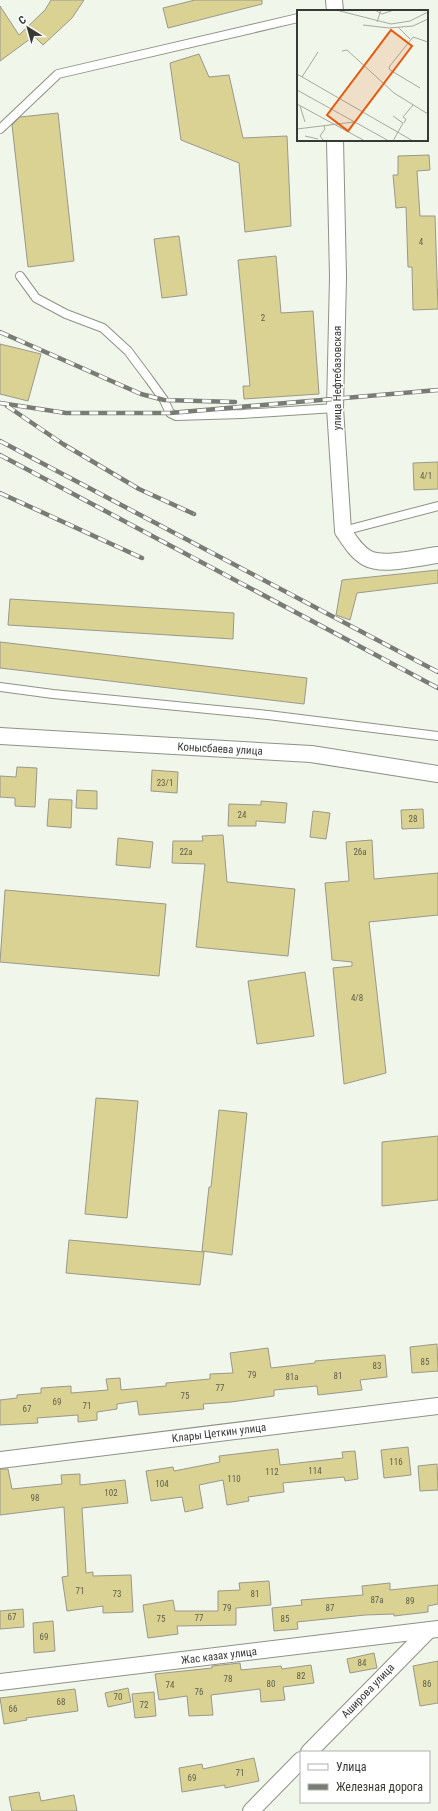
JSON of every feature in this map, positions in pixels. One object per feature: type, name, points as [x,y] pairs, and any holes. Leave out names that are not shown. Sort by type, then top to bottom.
[{"type":"street","name":"улица Нефтебазовская","points":[[336,141],[338,277],[335,408],[343,531],[354,548],[368,559],[386,562],[438,555]]},
{"type":"street","name":"Конысбаева улица","points":[[0,736],[311,754],[438,774]]},
{"type":"street","name":"Клары Цеткин улица","points":[[0,1460],[438,1406]]},
{"type":"street","name":"Жас казах улица","points":[[0,1682],[433,1630]]},
{"type":"street","name":"Аширова улица","points":[[310,1751],[433,1630]]},
{"type":"street","points":[[251,1811],[300,1761]]},
{"type":"lane","points":[[0,129],[58,74],[297,18]]},
{"type":"lane","points":[[20,276],[36,298],[66,314],[103,328],[128,351],[164,400],[170,413],[176,416],[242,414],[335,408]]},
{"type":"lane","points":[[343,531],[438,506]]},
{"type":"lane","points":[[0,687],[53,694],[276,716],[438,736]]},
{"type":"building","points":[[51,0],[84,0],[72,18],[43,45],[34,36],[0,61],[0,6],[19,35],[45,10]]},
{"type":"building","points":[[195,0],[262,0],[262,4],[168,28],[163,8]]},
{"type":"building","points":[[199,54],[209,77],[229,75],[243,138],[287,136],[291,226],[245,232],[239,163],[181,140],[170,63]]},
{"type":"building","points":[[58,113],[74,261],[28,267],[12,125],[20,117]]},
{"type":"building","points":[[429,155],[430,170],[417,171],[420,216],[435,216],[438,309],[413,310],[412,267],[408,267],[406,207],[396,208],[393,175],[398,175],[398,156]]},
{"type":"building","points":[[179,236],[187,295],[162,298],[154,239]]},
{"type":"building","points":[[276,256],[281,313],[313,311],[319,394],[244,399],[243,386],[250,386],[238,260]]},
{"type":"building","points":[[0,344],[41,354],[28,401],[0,394]]},
{"type":"building","points":[[438,462],[438,489],[414,490],[413,463]]},
{"type":"building","points":[[438,570],[438,583],[357,593],[350,620],[336,615],[342,580]]},
{"type":"building","points":[[10,599],[234,613],[233,639],[8,625]]},
{"type":"building","points":[[0,642],[307,678],[304,704],[0,668]]},
{"type":"building","points":[[17,767],[37,768],[35,807],[15,806],[15,798],[0,797],[0,776],[16,777]]},
{"type":"building","points":[[152,770],[178,772],[177,793],[151,791]]},
{"type":"building","points":[[77,790],[97,791],[97,809],[76,808]]},
{"type":"building","points":[[49,799],[72,800],[71,828],[47,826]]},
{"type":"building","points":[[261,801],[287,803],[285,823],[256,821],[256,826],[228,826],[229,804],[261,805]]},
{"type":"building","points":[[423,809],[424,828],[402,829],[401,810]]},
{"type":"building","points":[[313,811],[330,813],[326,839],[310,837]]},
{"type":"building","points":[[223,835],[227,882],[295,889],[288,956],[196,947],[205,864],[172,863],[173,841],[203,841],[202,836]]},
{"type":"building","points":[[118,838],[153,842],[150,868],[116,865]]},
{"type":"building","points":[[372,840],[374,879],[438,873],[438,915],[369,922],[386,1073],[344,1084],[333,968],[352,966],[352,962],[332,960],[325,883],[349,881],[346,842]]},
{"type":"building","points":[[5,890],[166,904],[159,976],[0,962]]},
{"type":"building","points":[[305,972],[314,1036],[257,1044],[248,981]]},
{"type":"building","points":[[96,1098],[138,1101],[127,1218],[85,1214]]},
{"type":"building","points":[[219,1110],[247,1113],[232,1255],[202,1251],[209,1187],[211,1187]]},
{"type":"building","points":[[438,1136],[438,1200],[382,1206],[382,1142]]},
{"type":"building","points":[[69,1240],[204,1252],[200,1285],[66,1273]]},
{"type":"building","points":[[437,1344],[438,1371],[412,1373],[410,1347]]},
{"type":"building","points":[[268,1348],[271,1368],[315,1363],[315,1361],[385,1355],[387,1377],[360,1380],[362,1390],[318,1395],[317,1386],[274,1390],[274,1396],[203,1404],[204,1409],[139,1415],[137,1401],[117,1404],[117,1409],[97,1412],[97,1420],[78,1422],[78,1415],[37,1418],[38,1423],[0,1425],[0,1400],[17,1398],[17,1395],[41,1393],[41,1388],[71,1386],[71,1393],[108,1390],[106,1379],[120,1378],[121,1390],[166,1386],[166,1383],[210,1379],[210,1374],[233,1373],[230,1353]]},
{"type":"building","points":[[408,1447],[411,1475],[384,1478],[381,1450]]},
{"type":"building","points":[[278,1449],[280,1465],[343,1458],[342,1452],[355,1451],[358,1479],[345,1481],[344,1477],[283,1483],[284,1492],[248,1497],[249,1501],[227,1505],[223,1480],[199,1485],[203,1508],[185,1512],[182,1497],[151,1501],[146,1471],[173,1467],[174,1471],[220,1462],[219,1456]]},
{"type":"building","points":[[437,1464],[438,1490],[420,1491],[418,1466]]},
{"type":"building","points":[[0,1469],[8,1469],[12,1489],[62,1484],[61,1475],[80,1474],[80,1485],[125,1480],[128,1503],[82,1508],[86,1573],[93,1572],[93,1576],[131,1575],[133,1612],[103,1613],[103,1606],[67,1611],[62,1577],[68,1576],[64,1507],[0,1515]]},
{"type":"building","points":[[269,1581],[271,1605],[236,1608],[236,1625],[177,1626],[178,1634],[148,1638],[143,1605],[173,1600],[175,1611],[218,1611],[218,1591],[240,1590],[239,1583]]},
{"type":"building","points":[[390,1583],[390,1590],[438,1585],[438,1604],[428,1606],[428,1612],[394,1616],[394,1614],[365,1615],[297,1622],[298,1629],[274,1631],[272,1608],[302,1605],[301,1600],[363,1595],[362,1586]]},
{"type":"building","points":[[23,1609],[24,1627],[0,1629],[0,1611]]},
{"type":"building","points":[[53,1621],[55,1651],[34,1653],[33,1623]]},
{"type":"building","points":[[374,1653],[377,1668],[350,1673],[347,1659]]},
{"type":"building","points":[[438,1661],[438,1703],[420,1706],[413,1666]]},
{"type":"building","points":[[240,1663],[241,1670],[281,1666],[282,1669],[311,1665],[314,1683],[283,1687],[285,1700],[261,1702],[260,1689],[211,1695],[213,1715],[189,1716],[187,1696],[159,1700],[155,1674],[212,1668],[212,1666]]},
{"type":"building","points":[[128,1688],[131,1702],[108,1707],[105,1693]]},
{"type":"building","points":[[75,1689],[78,1711],[26,1718],[27,1720],[4,1724],[0,1698]]},
{"type":"building","points":[[154,1692],[156,1716],[135,1718],[132,1694]]},
{"type":"building","points":[[254,1758],[259,1781],[225,1788],[225,1785],[182,1792],[179,1768],[202,1764],[203,1769]]},
{"type":"building","points":[[39,1792],[41,1801],[74,1795],[77,1811],[12,1811],[9,1797]]},
{"type":"railway","points":[[0,332],[141,394],[164,400],[235,402]]},
{"type":"railway","points":[[0,403],[66,413],[170,413],[438,390]]},
{"type":"railway","points":[[7,406],[63,444],[139,489],[194,514]]},
{"type":"railway","points":[[0,441],[438,672]]},
{"type":"railway","points":[[0,455],[438,688]]},
{"type":"railway","points":[[0,493],[142,558]]}]
